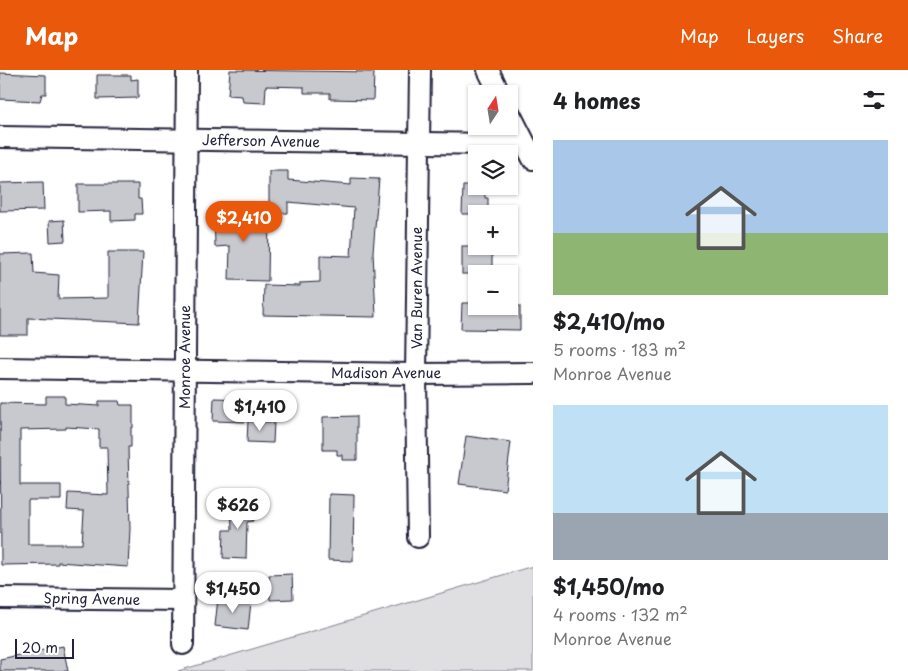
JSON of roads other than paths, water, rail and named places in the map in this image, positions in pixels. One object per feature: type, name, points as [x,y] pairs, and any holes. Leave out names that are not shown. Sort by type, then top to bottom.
[{"type":"street","name":"Monroe Avenue","points":[[183,644],[187,70]]},
{"type":"street","name":"Van Buren Avenue","points":[[418,537],[416,374],[420,70]]},
{"type":"street","points":[[488,70],[496,85]]},
{"type":"street","points":[[518,131],[533,159]]},
{"type":"street","name":"Jefferson Avenue","points":[[0,137],[418,144],[494,144],[522,139]]},
{"type":"street","name":"Madison Avenue","points":[[0,368],[416,374],[533,372]]},
{"type":"street","name":"Spring Avenue","points":[[0,598],[183,600]]}]
